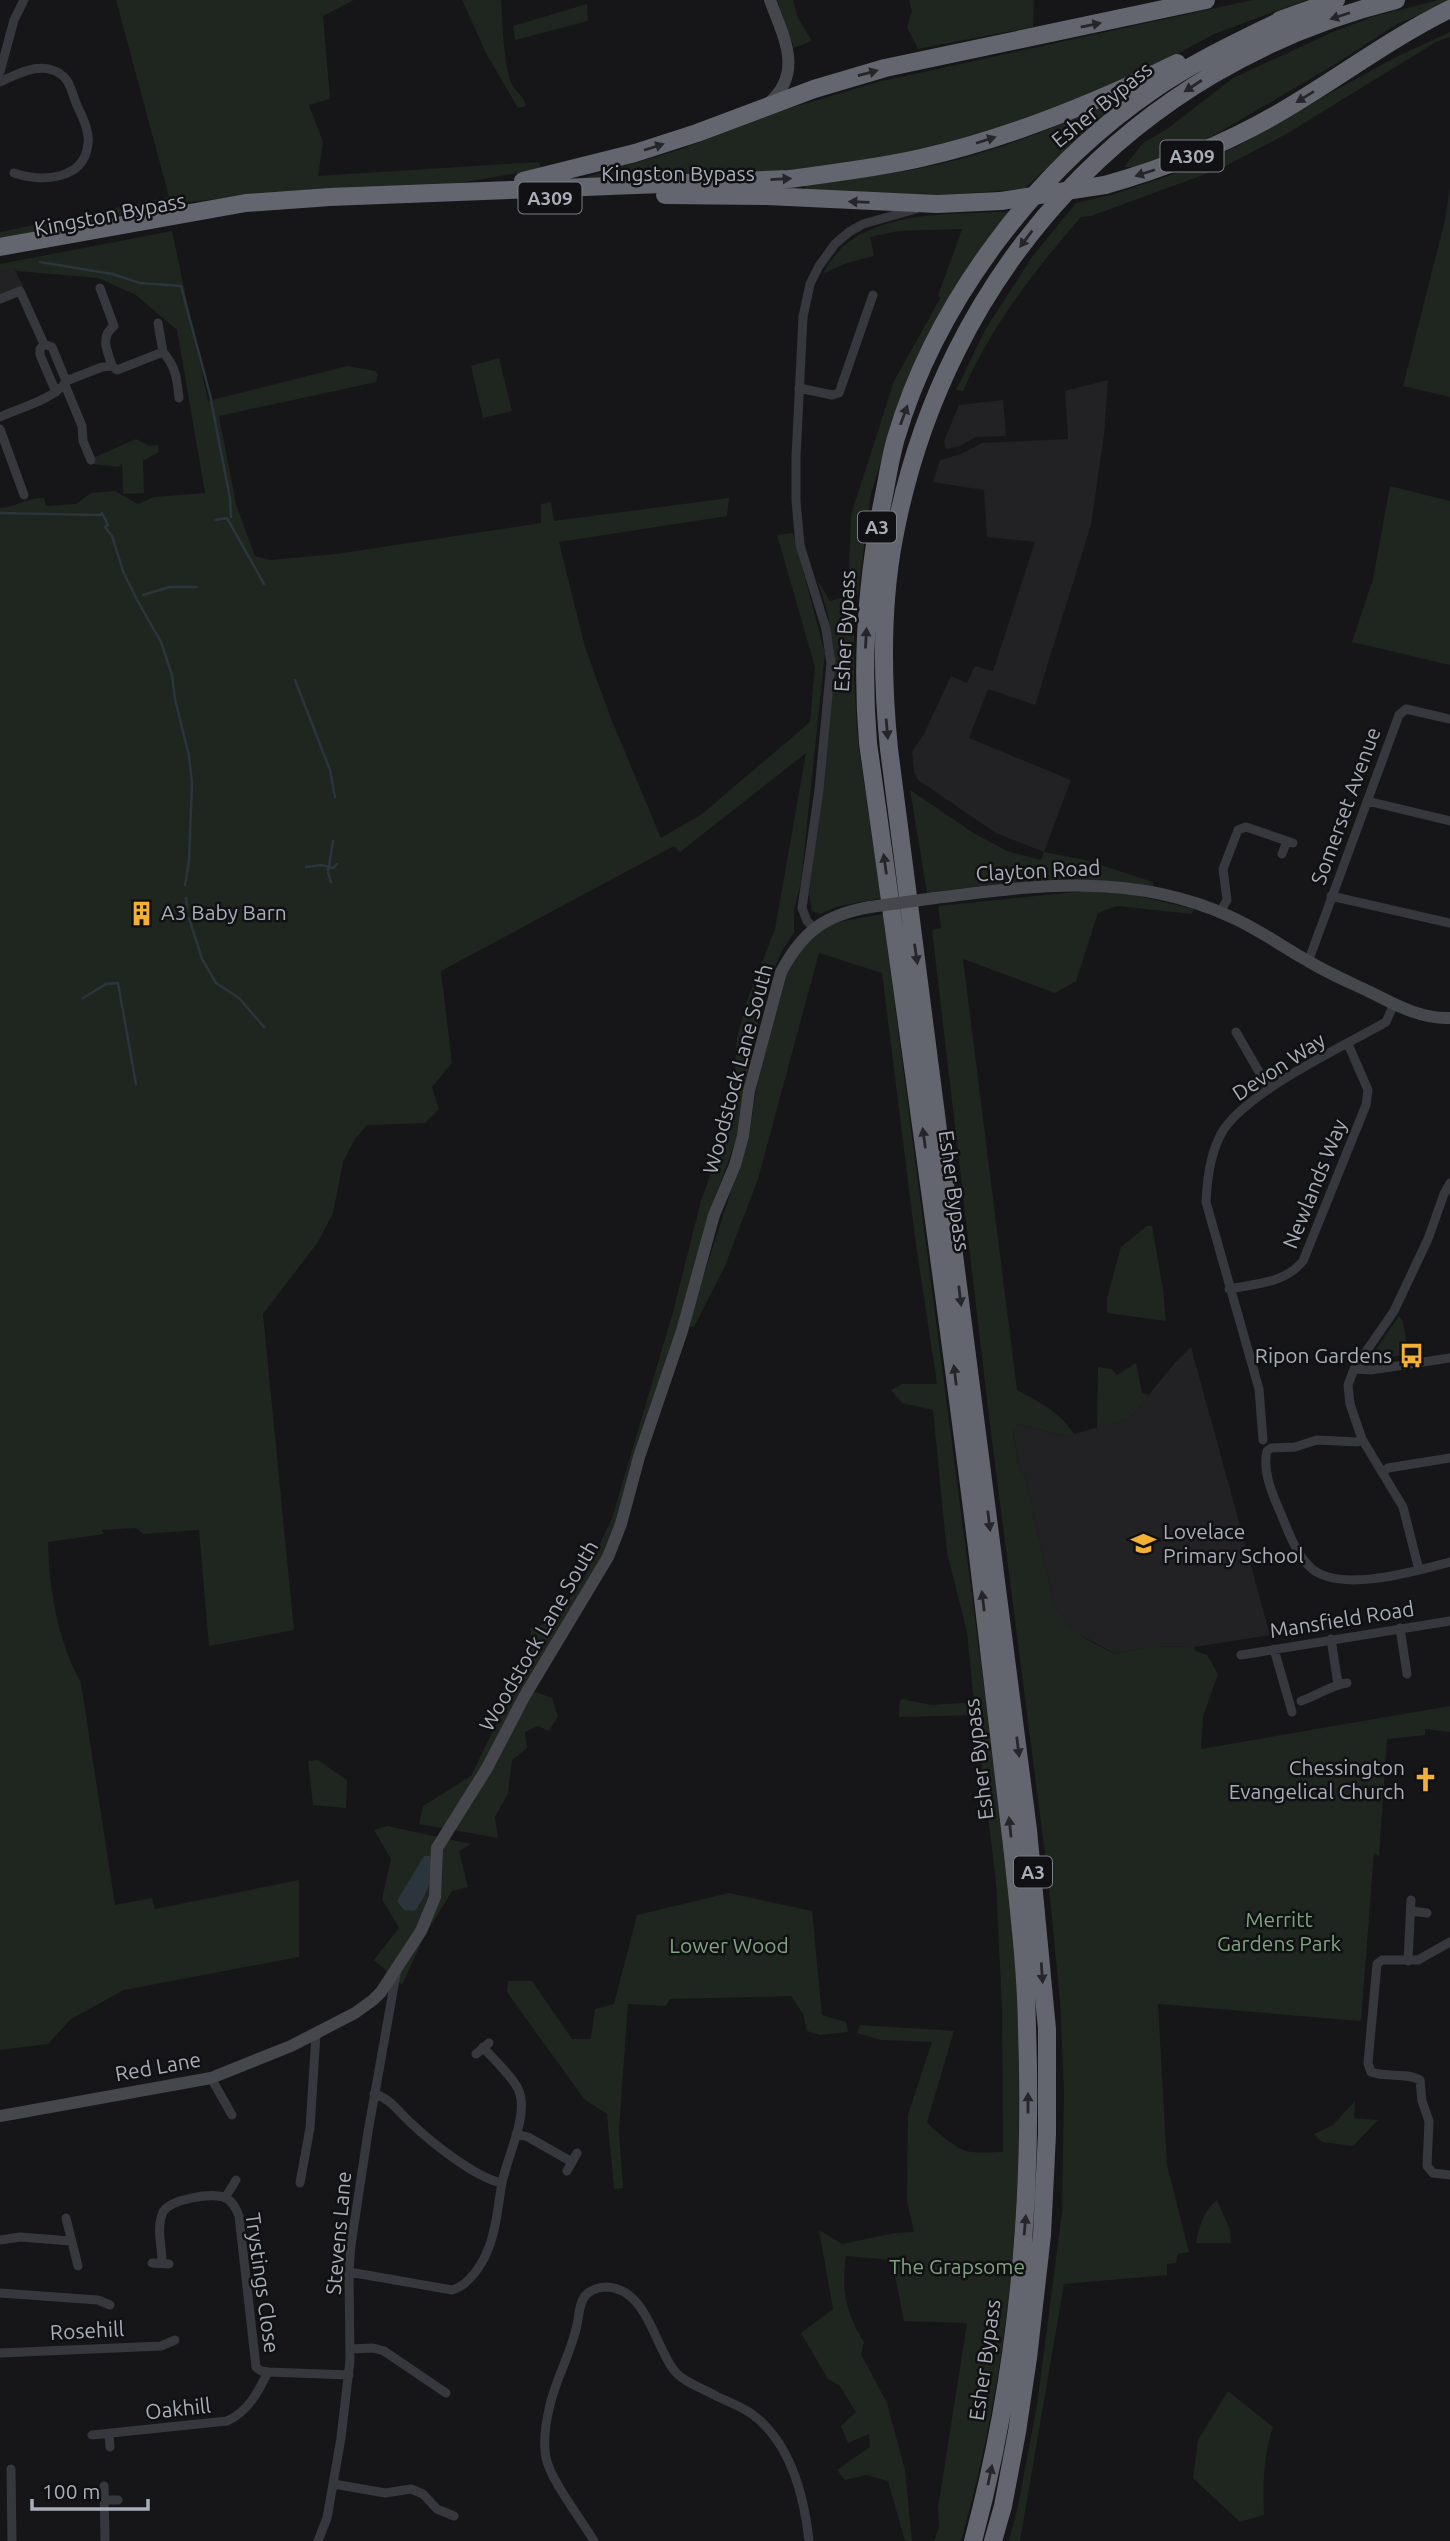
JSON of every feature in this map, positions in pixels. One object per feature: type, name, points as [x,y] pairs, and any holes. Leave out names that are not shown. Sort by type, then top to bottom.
[{"type":"highway","name":"A309","points":[[468,191],[600,163],[697,133],[814,89],[885,68],[1206,0]]},
{"type":"highway","name":"A3","points":[[468,191],[789,179],[921,158],[1045,121],[1095,101],[1221,42],[1336,0]]},
{"type":"highway","name":"Esher Bypass","points":[[993,2541],[1003,2506],[1017,2432],[1042,2235],[1047,2029],[1023,1789],[889,749],[883,668],[889,566],[905,487],[923,426],[956,350],[1002,273],[1052,207],[1121,139],[1188,88],[1252,53],[1314,25],[1396,0]]},
{"type":"highway","name":"A309","points":[[1335,78],[1395,39],[1450,9]]},
{"type":"highway","name":"Esher Bypass","points":[[973,2541],[990,2479],[1012,2351],[1028,2171],[1027,2026],[1023,1944],[958,1391],[868,743],[864,692],[871,564],[895,440],[905,410],[941,330],[976,271],[1003,234],[1068,160],[1122,113],[1191,65],[1288,17]]},
{"type":"highway","name":"A309","points":[[1335,78],[1450,23]]},
{"type":"highway","name":"Kingston Bypass","points":[[0,259],[253,212],[661,195],[767,196],[937,204],[1001,201],[1105,185],[1163,167],[1275,116],[1335,78]]},
{"type":"highway","name":"Kingston Bypass","points":[[0,247],[246,203],[468,191]]},
{"type":"street","points":[[0,72],[14,20],[23,0]]},
{"type":"street","points":[[770,0],[785,43],[789,72],[803,88],[814,89]]},
{"type":"street","points":[[0,82],[33,69],[50,69],[63,74],[87,130],[85,156],[77,167],[63,176],[30,178],[14,173]]},
{"type":"street","points":[[757,110],[779,93],[789,72]]},
{"type":"street","points":[[814,928],[807,921],[802,908],[819,790],[831,663],[826,629],[800,545],[796,501],[803,317],[808,290],[819,266],[835,244],[849,232],[879,218],[937,204]]},
{"type":"street","points":[[100,288],[114,326],[106,334],[105,343],[112,366],[117,370],[163,352]]},
{"type":"street","points":[[0,299],[20,291],[44,344]]},
{"type":"street","points":[[799,388],[832,395],[839,393],[873,295]]},
{"type":"street","points":[[106,301],[116,297]]},
{"type":"street","points":[[158,323],[163,352],[177,374],[179,398]]},
{"type":"street","points":[[44,344],[52,346],[82,426],[83,441],[90,460]]},
{"type":"street","points":[[44,344],[40,355],[56,393]]},
{"type":"street","points":[[0,416],[56,393],[66,383],[102,367],[112,366]]},
{"type":"street","points":[[0,429],[24,495]]},
{"type":"street","name":"Somerset Avenue","points":[[1308,962],[1402,710],[1450,719]]},
{"type":"street","points":[[1367,801],[1450,821]]},
{"type":"street","points":[[1220,912],[1227,900],[1223,869],[1238,830],[1246,827],[1290,842],[1283,854]]},
{"type":"street","name":"Clayton Road","points":[[814,928],[836,915],[870,907],[1034,886],[1090,884],[1138,889],[1220,912],[1250,926],[1308,962],[1417,1015],[1450,1018]]},
{"type":"street","points":[[1331,896],[1450,923]]},
{"type":"street","name":"Woodstock Lane South","points":[[397,1969],[421,1931],[435,1897],[437,1849],[487,1768],[529,1689],[612,1548],[639,1457],[682,1331],[714,1215],[743,1136],[749,1091],[775,990],[791,954],[814,928]]},
{"type":"street","name":"Devon Way","points":[[1263,1440],[1258,1390],[1206,1202],[1216,1145],[1223,1130],[1238,1113],[1269,1089],[1386,1022],[1394,1004]]},
{"type":"street","points":[[1236,1032],[1269,1089]]},
{"type":"street","name":"Newlands Way","points":[[1229,1289],[1284,1278],[1294,1272],[1303,1261],[1366,1105],[1368,1090],[1348,1044]]},
{"type":"street","points":[[1419,1570],[1403,1507],[1363,1439],[1350,1404],[1348,1385],[1353,1369],[1394,1311],[1428,1239],[1450,1183]]},
{"type":"street","points":[[1353,1369],[1371,1370],[1450,1358]]},
{"type":"street","points":[[1363,1439],[1358,1442],[1317,1440],[1295,1447],[1271,1448],[1267,1451],[1267,1471],[1276,1503],[1302,1557],[1315,1572],[1346,1580],[1419,1570],[1450,1562]]},
{"type":"street","points":[[1383,1472],[1388,1468],[1450,1458]]},
{"type":"street","name":"Mansfield Road","points":[[1241,1655],[1450,1621]]},
{"type":"street","points":[[1400,1628],[1407,1674]]},
{"type":"street","points":[[1301,1701],[1343,1683],[1331,1639]]},
{"type":"street","points":[[1274,1649],[1283,1699],[1292,1712]]},
{"type":"street","points":[[1408,1961],[1411,1900]]},
{"type":"street","points":[[1411,1911],[1427,1913]]},
{"type":"street","points":[[1450,1942],[1426,1957],[1408,1961],[1382,1960],[1377,1964],[1368,2067],[1371,2072],[1377,2074],[1413,2076],[1420,2080],[1422,2101],[1429,2121],[1427,2166],[1433,2173],[1450,2175]]},
{"type":"street","name":"Red Lane","points":[[0,2116],[211,2078],[316,2034],[387,1996],[397,1969]]},
{"type":"street","name":"Stevens Lane","points":[[318,2541],[327,2518],[334,2484],[349,2375],[349,2272],[387,1996]]},
{"type":"street","points":[[300,2183],[310,2128],[316,2034]]},
{"type":"street","points":[[349,2272],[443,2290],[460,2288],[468,2282],[489,2248],[521,2108],[519,2089],[483,2048]]},
{"type":"street","points":[[211,2078],[232,2115]]},
{"type":"street","points":[[374,2094],[388,2101],[438,2146],[489,2179],[502,2183]]},
{"type":"street","points":[[516,2134],[527,2137],[572,2162]]},
{"type":"street","name":"Trystings Close","points":[[225,2198],[236,2180]]},
{"type":"street","name":"Trystings Close","points":[[161,2263],[159,2232],[162,2206],[182,2200],[214,2196],[225,2198],[236,2207],[239,2216],[254,2359],[258,2369],[268,2372],[349,2375]]},
{"type":"street","points":[[66,2218],[78,2266]]},
{"type":"street","points":[[0,2240],[19,2237],[71,2241]]},
{"type":"street","points":[[594,2541],[551,2472],[546,2458],[545,2439],[550,2404],[572,2348],[581,2305],[586,2295],[608,2287],[624,2292],[637,2302],[675,2372],[751,2413],[770,2431],[786,2456],[799,2486],[809,2541]]},
{"type":"street","points":[[0,2293],[98,2300],[110,2305]]},
{"type":"street","name":"Rosehill","points":[[0,2354],[161,2346],[174,2340]]},
{"type":"street","points":[[351,2348],[384,2351],[446,2393]]},
{"type":"street","name":"Oakhill","points":[[92,2435],[227,2421],[242,2413],[268,2372]]},
{"type":"street","points":[[109,2434],[110,2447]]},
{"type":"street","points":[[10,2469],[12,2541]]},
{"type":"street","points":[[334,2484],[385,2493],[411,2489],[423,2494],[437,2509],[454,2516]]},
{"type":"street","points":[[104,2486],[105,2541]]},
{"type":"street","points":[[105,2500],[118,2500]]},
{"type":"shaded area","points":[[14,268],[23,286],[0,295],[0,272]]},
{"type":"shaded area","points":[[1108,380],[1104,435],[1091,525],[1035,705],[988,689],[969,738],[1071,780],[1044,852],[996,833],[918,780],[914,772],[912,752],[924,734],[951,676],[967,683],[975,666],[993,671],[1035,542],[987,537],[984,490],[933,482],[940,460],[961,454],[982,443],[1068,439],[1065,391]]},
{"type":"shaded area","points":[[1003,400],[1006,436],[976,437],[960,446],[946,449],[944,441],[959,405]]},
{"type":"shaded area","name":"Lovelace Primary School","points":[[1191,1347],[1270,1635],[1194,1647],[1150,1646],[1116,1654],[1078,1634],[1060,1618],[1054,1605],[1026,1480],[1018,1462],[1013,1430],[1018,1424],[1066,1436],[1129,1419]]},
{"type":"shaded area","points":[[424,1856],[430,1856],[429,1885],[415,1911],[404,1910],[397,1901]]},
{"type":"green space","points":[[116,0],[354,0],[323,16],[330,99],[309,105],[323,142],[318,176],[539,162],[541,169],[448,185],[269,193],[182,203],[0,239],[0,232],[169,197]]},
{"type":"green space","points":[[462,0],[501,0],[504,46],[510,80],[526,106],[518,108],[486,53]]},
{"type":"green space","points":[[777,0],[793,0],[798,18],[812,41],[794,48]]},
{"type":"green space","points":[[909,0],[1034,0],[1033,27],[918,49],[907,27],[912,11]]},
{"type":"green space","points":[[1252,0],[1306,0],[1214,34],[1126,82],[975,137],[876,163],[805,171],[580,179],[679,150],[777,112],[878,82]]},
{"type":"green space","points":[[1439,0],[1450,0],[1450,3],[1397,24],[1334,65],[1218,133],[1174,154],[1134,167],[1124,167],[1143,143],[1167,129],[1233,78],[1335,31],[1375,16]]},
{"type":"green space","points":[[587,4],[588,21],[515,40],[513,26]]},
{"type":"green space","points":[[1450,32],[1450,37],[1436,42],[1288,133],[1222,168],[1091,216],[1081,217],[1015,300],[987,344],[963,391],[956,390],[985,330],[1032,257],[1076,203],[1168,176],[1238,146],[1396,57]]},
{"type":"green space","points":[[1151,83],[1097,122],[1024,189],[942,195],[805,190],[805,183],[902,171],[1007,145],[1095,110]]},
{"type":"green space","points":[[1450,186],[1450,397],[1403,386],[1445,220]]},
{"type":"green space","points":[[1014,211],[893,421],[871,494],[858,594],[854,595],[854,677],[858,743],[881,898],[836,907],[820,914],[812,911],[809,893],[825,770],[834,652],[827,611],[817,579],[830,601],[848,596],[851,515],[894,381],[941,297],[938,296],[962,229],[898,231],[870,237],[874,256],[847,263],[822,274],[846,244],[887,223],[929,216]]},
{"type":"green space","points":[[172,231],[208,401],[347,366],[375,371],[378,375],[376,382],[219,416],[236,504],[255,556],[270,560],[336,554],[541,523],[541,504],[551,502],[554,521],[729,498],[727,516],[559,542],[585,647],[610,716],[661,838],[702,814],[810,722],[815,667],[777,535],[793,533],[825,653],[801,882],[794,910],[794,933],[783,949],[766,986],[746,1079],[738,1134],[710,1212],[678,1326],[618,1517],[602,1557],[525,1688],[552,1698],[558,1716],[549,1731],[538,1726],[525,1732],[527,1748],[512,1760],[508,1793],[495,1817],[498,1838],[419,1824],[423,1806],[471,1776],[530,1654],[533,1643],[530,1628],[554,1621],[585,1576],[612,1518],[673,1312],[701,1201],[732,1112],[737,1038],[747,1001],[775,929],[806,753],[680,852],[674,846],[441,971],[452,1063],[432,1087],[439,1109],[425,1123],[367,1125],[355,1139],[343,1162],[333,1213],[318,1242],[263,1314],[294,1630],[209,1646],[199,1530],[143,1534],[136,1528],[102,1530],[104,1534],[48,1542],[56,1615],[66,1650],[81,1683],[115,1905],[152,1898],[155,1909],[299,1880],[299,1957],[124,1990],[71,2019],[48,2044],[0,2050],[0,508],[38,498],[44,498],[46,506],[76,504],[91,493],[115,491],[138,504],[154,497],[205,493],[177,330],[136,295],[98,278],[17,271],[14,268],[0,272],[0,264]]},
{"type":"green space","points":[[499,358],[512,411],[483,418],[471,366]]},
{"type":"green space","points":[[136,439],[150,446],[158,445],[159,452],[143,461],[144,493],[123,494],[122,463],[119,467],[92,464],[93,458]]},
{"type":"green space","points":[[1390,486],[1450,501],[1450,665],[1352,642],[1373,579]]},
{"type":"green space","points":[[910,790],[975,834],[1007,851],[1041,860],[1044,852],[1085,860],[1153,882],[1153,886],[1068,880],[927,893]]},
{"type":"green space","name":"Merritt Gardens Park","points":[[1084,891],[1130,894],[1194,909],[1192,914],[1117,906],[1098,913],[1076,981],[1055,993],[963,959],[1017,1390],[1056,1414],[1074,1434],[1066,1436],[1018,1424],[1013,1431],[1018,1462],[1026,1480],[1054,1605],[1072,1629],[1116,1654],[1150,1646],[1194,1647],[1195,1651],[1207,1655],[1218,1674],[1203,1717],[1201,1749],[1450,1706],[1450,1732],[1425,1729],[1425,1735],[1387,1739],[1379,1856],[1374,1853],[1361,2021],[1158,2004],[1167,2165],[1189,2252],[1178,2254],[1176,2263],[1167,2264],[1167,2275],[1064,2284],[1020,2541],[1009,2541],[1037,2405],[1062,2212],[1064,2091],[1060,2002],[1048,1878],[989,1417],[932,930],[941,928],[938,906]]},
{"type":"green space","name":"The Grapsome","points":[[883,914],[1011,1895],[1018,1990],[1018,2158],[1011,2269],[997,2378],[961,2541],[934,2541],[939,2527],[938,2508],[967,2323],[904,2321],[892,2260],[846,2256],[846,2301],[864,2342],[861,2354],[887,2403],[905,2470],[912,2541],[905,2541],[888,2481],[866,2475],[845,2480],[837,2470],[870,2447],[869,2434],[848,2443],[841,2426],[856,2412],[839,2385],[828,2379],[801,2333],[833,2309],[819,2230],[842,2244],[895,2233],[914,2232],[907,2201],[908,2115],[932,2042],[881,2040],[857,2033],[860,2025],[954,2031],[927,2122],[944,2138],[963,2150],[1003,2152],[1002,2008],[996,1883],[976,1715],[899,1717],[902,1699],[932,1705],[974,1702],[967,1632],[947,1553],[933,1410],[902,1403],[891,1390],[902,1384],[937,1384],[915,1238],[882,973],[819,953],[758,1179],[725,1266],[694,1327],[687,1326],[749,1136],[758,1079],[788,967],[809,938],[833,923]]},
{"type":"green space","points":[[1147,1226],[1152,1226],[1166,1321],[1107,1313],[1107,1298],[1121,1247]]},
{"type":"green space","points":[[1399,1316],[1403,1321],[1408,1355],[1370,1358]]},
{"type":"green space","points":[[1136,1363],[1142,1393],[1149,1395],[1129,1419],[1097,1428],[1098,1367],[1111,1369],[1117,1375]]},
{"type":"green space","points":[[318,1760],[347,1780],[346,1808],[313,1805],[308,1761]]},
{"type":"green space","points":[[387,1826],[471,1844],[459,1851],[468,1887],[452,1891],[424,1937],[402,1985],[374,1960],[399,1928],[382,1899],[391,1859],[374,1830]]},
{"type":"green space","name":"Lower Wood","points":[[729,1893],[812,1911],[822,2015],[846,2022],[848,2032],[820,2035],[807,2031],[803,2014],[791,1996],[670,1999],[666,2006],[628,2004],[619,2130],[623,2188],[614,2189],[607,2114],[584,2099],[507,1992],[508,1981],[532,1981],[572,2039],[591,2039],[595,2009],[614,2004],[637,1915]]},
{"type":"green space","points":[[1355,2101],[1354,2118],[1378,2120],[1353,2146],[1322,2142],[1314,2134],[1333,2125]]},
{"type":"green space","points":[[1217,2200],[1230,2230],[1231,2243],[1196,2243],[1203,2219]]},
{"type":"green space","points":[[1228,2391],[1273,2427],[1264,2471],[1264,2515],[1240,2522],[1193,2478],[1198,2440]]},
{"type":"waterway","points":[[40,262],[112,274],[140,283],[181,286],[210,395],[230,498],[231,517]]},
{"type":"waterway","points":[[0,513],[102,513],[108,525],[105,527],[112,536],[123,571],[161,642],[172,675],[192,783],[189,861],[185,885]]},
{"type":"waterway","points":[[216,520],[227,518],[264,584]]},
{"type":"waterway","points":[[143,595],[170,587],[196,587]]},
{"type":"waterway","points":[[295,680],[330,770],[335,797]]},
{"type":"waterway","points":[[331,882],[328,872],[333,841]]},
{"type":"waterway","points":[[306,867],[322,865],[333,868],[337,864]]},
{"type":"waterway","points":[[186,898],[187,908]]},
{"type":"waterway","points":[[189,918],[202,959],[216,983],[239,998],[264,1027]]},
{"type":"waterway","points":[[83,998],[106,984],[118,983],[136,1084]]},
{"type":"place","name":"A3 Baby Barn","points":[[141,913]]},
{"type":"place","name":"Ripon Gardens","points":[[1412,1356]]},
{"type":"place","name":"Lovelace Primary School","points":[[1143,1544]]},
{"type":"place","name":"Chessington Evangelical Church","points":[[1425,1780]]}]
